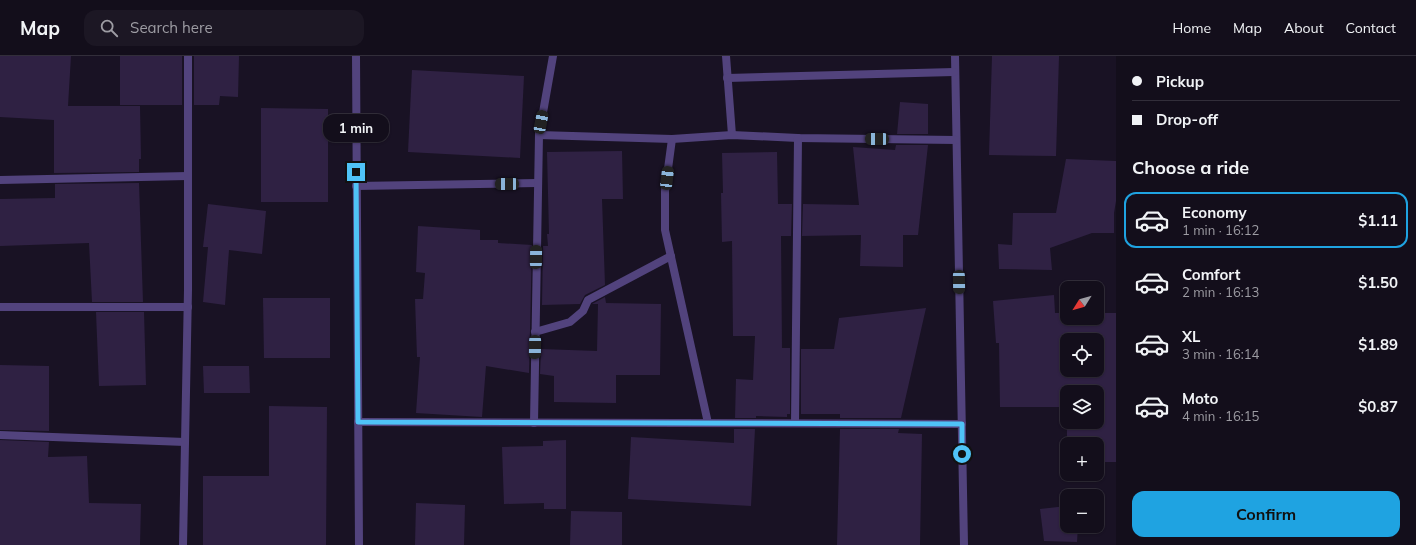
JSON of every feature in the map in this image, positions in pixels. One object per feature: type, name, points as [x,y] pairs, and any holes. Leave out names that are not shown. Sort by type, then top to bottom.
[{"type":"street","points":[[183,545],[188,307],[188,56]]},
{"type":"street","points":[[356,56],[359,545]]},
{"type":"street","points":[[534,423],[539,135],[553,56]]},
{"type":"street","points":[[726,56],[732,135]]},
{"type":"street","points":[[954,56],[964,545]]},
{"type":"street","points":[[727,78],[954,72]]},
{"type":"street","points":[[539,135],[672,138],[732,135],[798,138],[956,140]]},
{"type":"street","points":[[672,138],[665,192],[665,230],[708,423]]},
{"type":"street","points":[[795,423],[798,138]]},
{"type":"street","points":[[0,180],[188,176]]},
{"type":"street","points":[[356,186],[537,183]]},
{"type":"street","points":[[535,332],[570,322],[582,311],[588,300],[671,256]]},
{"type":"street","points":[[0,307],[188,307]]},
{"type":"street","points":[[358,422],[962,424]]},
{"type":"street","points":[[0,435],[185,442]]},
{"type":"building","points":[[0,56],[71,56],[68,106],[140,106],[141,159],[139,159],[139,172],[54,173],[54,120],[0,117]]},
{"type":"building","points":[[120,56],[182,56],[182,105],[120,105]]},
{"type":"building","points":[[194,56],[239,56],[238,97],[220,96],[219,105],[194,105]]},
{"type":"building","points":[[992,56],[1059,56],[1056,156],[989,155]]},
{"type":"building","points":[[412,70],[524,76],[520,158],[408,152]]},
{"type":"building","points":[[900,102],[928,104],[928,134],[897,134]]},
{"type":"building","points":[[261,108],[328,109],[328,202],[261,202]]},
{"type":"building","points":[[896,145],[928,145],[918,235],[903,235],[903,267],[860,266],[861,235],[802,236],[803,204],[859,205],[853,147],[895,150]]},
{"type":"building","points":[[622,151],[623,199],[602,199],[605,285],[585,295],[580,304],[542,305],[543,246],[548,246],[547,234],[549,234],[547,152]]},
{"type":"building","points":[[777,152],[778,204],[792,204],[791,236],[781,236],[782,348],[790,348],[790,414],[787,414],[787,417],[756,416],[756,418],[735,418],[736,379],[753,380],[755,336],[733,336],[732,241],[722,242],[722,153]]},
{"type":"building","points":[[1066,159],[1116,161],[1114,233],[1092,233],[1050,248],[1052,270],[999,269],[998,244],[1012,245],[1013,213],[1056,213]]},
{"type":"building","points":[[139,183],[143,302],[92,302],[89,243],[0,246],[0,199],[55,198],[55,184]]},
{"type":"building","points":[[208,204],[266,211],[262,254],[229,250],[225,305],[203,302],[208,247],[203,247]]},
{"type":"building","points":[[418,226],[480,230],[480,240],[498,240],[498,243],[532,245],[529,373],[486,366],[482,417],[416,413],[420,357],[417,357],[415,299],[423,299],[425,273],[416,272]]},
{"type":"building","points":[[1054,295],[1055,313],[1060,313],[1060,325],[1104,325],[1104,313],[1116,313],[1116,462],[1104,462],[1104,437],[1067,437],[1067,429],[1104,429],[1104,385],[1060,385],[1060,407],[1000,407],[999,343],[996,343],[993,301]]},
{"type":"building","points":[[605,297],[606,303],[661,304],[660,375],[616,375],[616,403],[554,402],[554,376],[540,374],[541,349],[597,351],[598,304],[592,304]]},
{"type":"building","points":[[263,298],[330,298],[330,358],[264,358]]},
{"type":"building","points":[[926,308],[901,418],[840,418],[840,414],[801,414],[801,349],[834,349],[839,318]]},
{"type":"building","points":[[96,312],[144,312],[146,385],[99,386]]},
{"type":"building","points":[[0,365],[49,366],[49,431],[0,430]]},
{"type":"building","points":[[203,366],[249,366],[250,393],[204,393]]},
{"type":"building","points":[[269,406],[327,407],[326,545],[203,545],[203,476],[269,476]]},
{"type":"building","points":[[734,429],[755,429],[751,506],[628,499],[631,437],[734,443]]},
{"type":"building","points":[[840,429],[899,429],[898,433],[922,434],[920,545],[837,545]]},
{"type":"building","points":[[0,440],[49,442],[48,457],[87,456],[89,503],[141,504],[140,545],[0,545]]},
{"type":"building","points":[[566,440],[566,509],[544,509],[544,503],[504,504],[502,447],[543,446],[543,441]]},
{"type":"building","points":[[416,503],[465,505],[464,545],[415,545]]},
{"type":"building","points":[[1060,507],[1060,533],[1078,533],[1077,542],[1044,541],[1040,509]]},
{"type":"building","points":[[571,511],[622,512],[622,545],[570,545]]},
{"type":"route","points":[[356,172],[358,422],[962,424],[962,454]]}]
